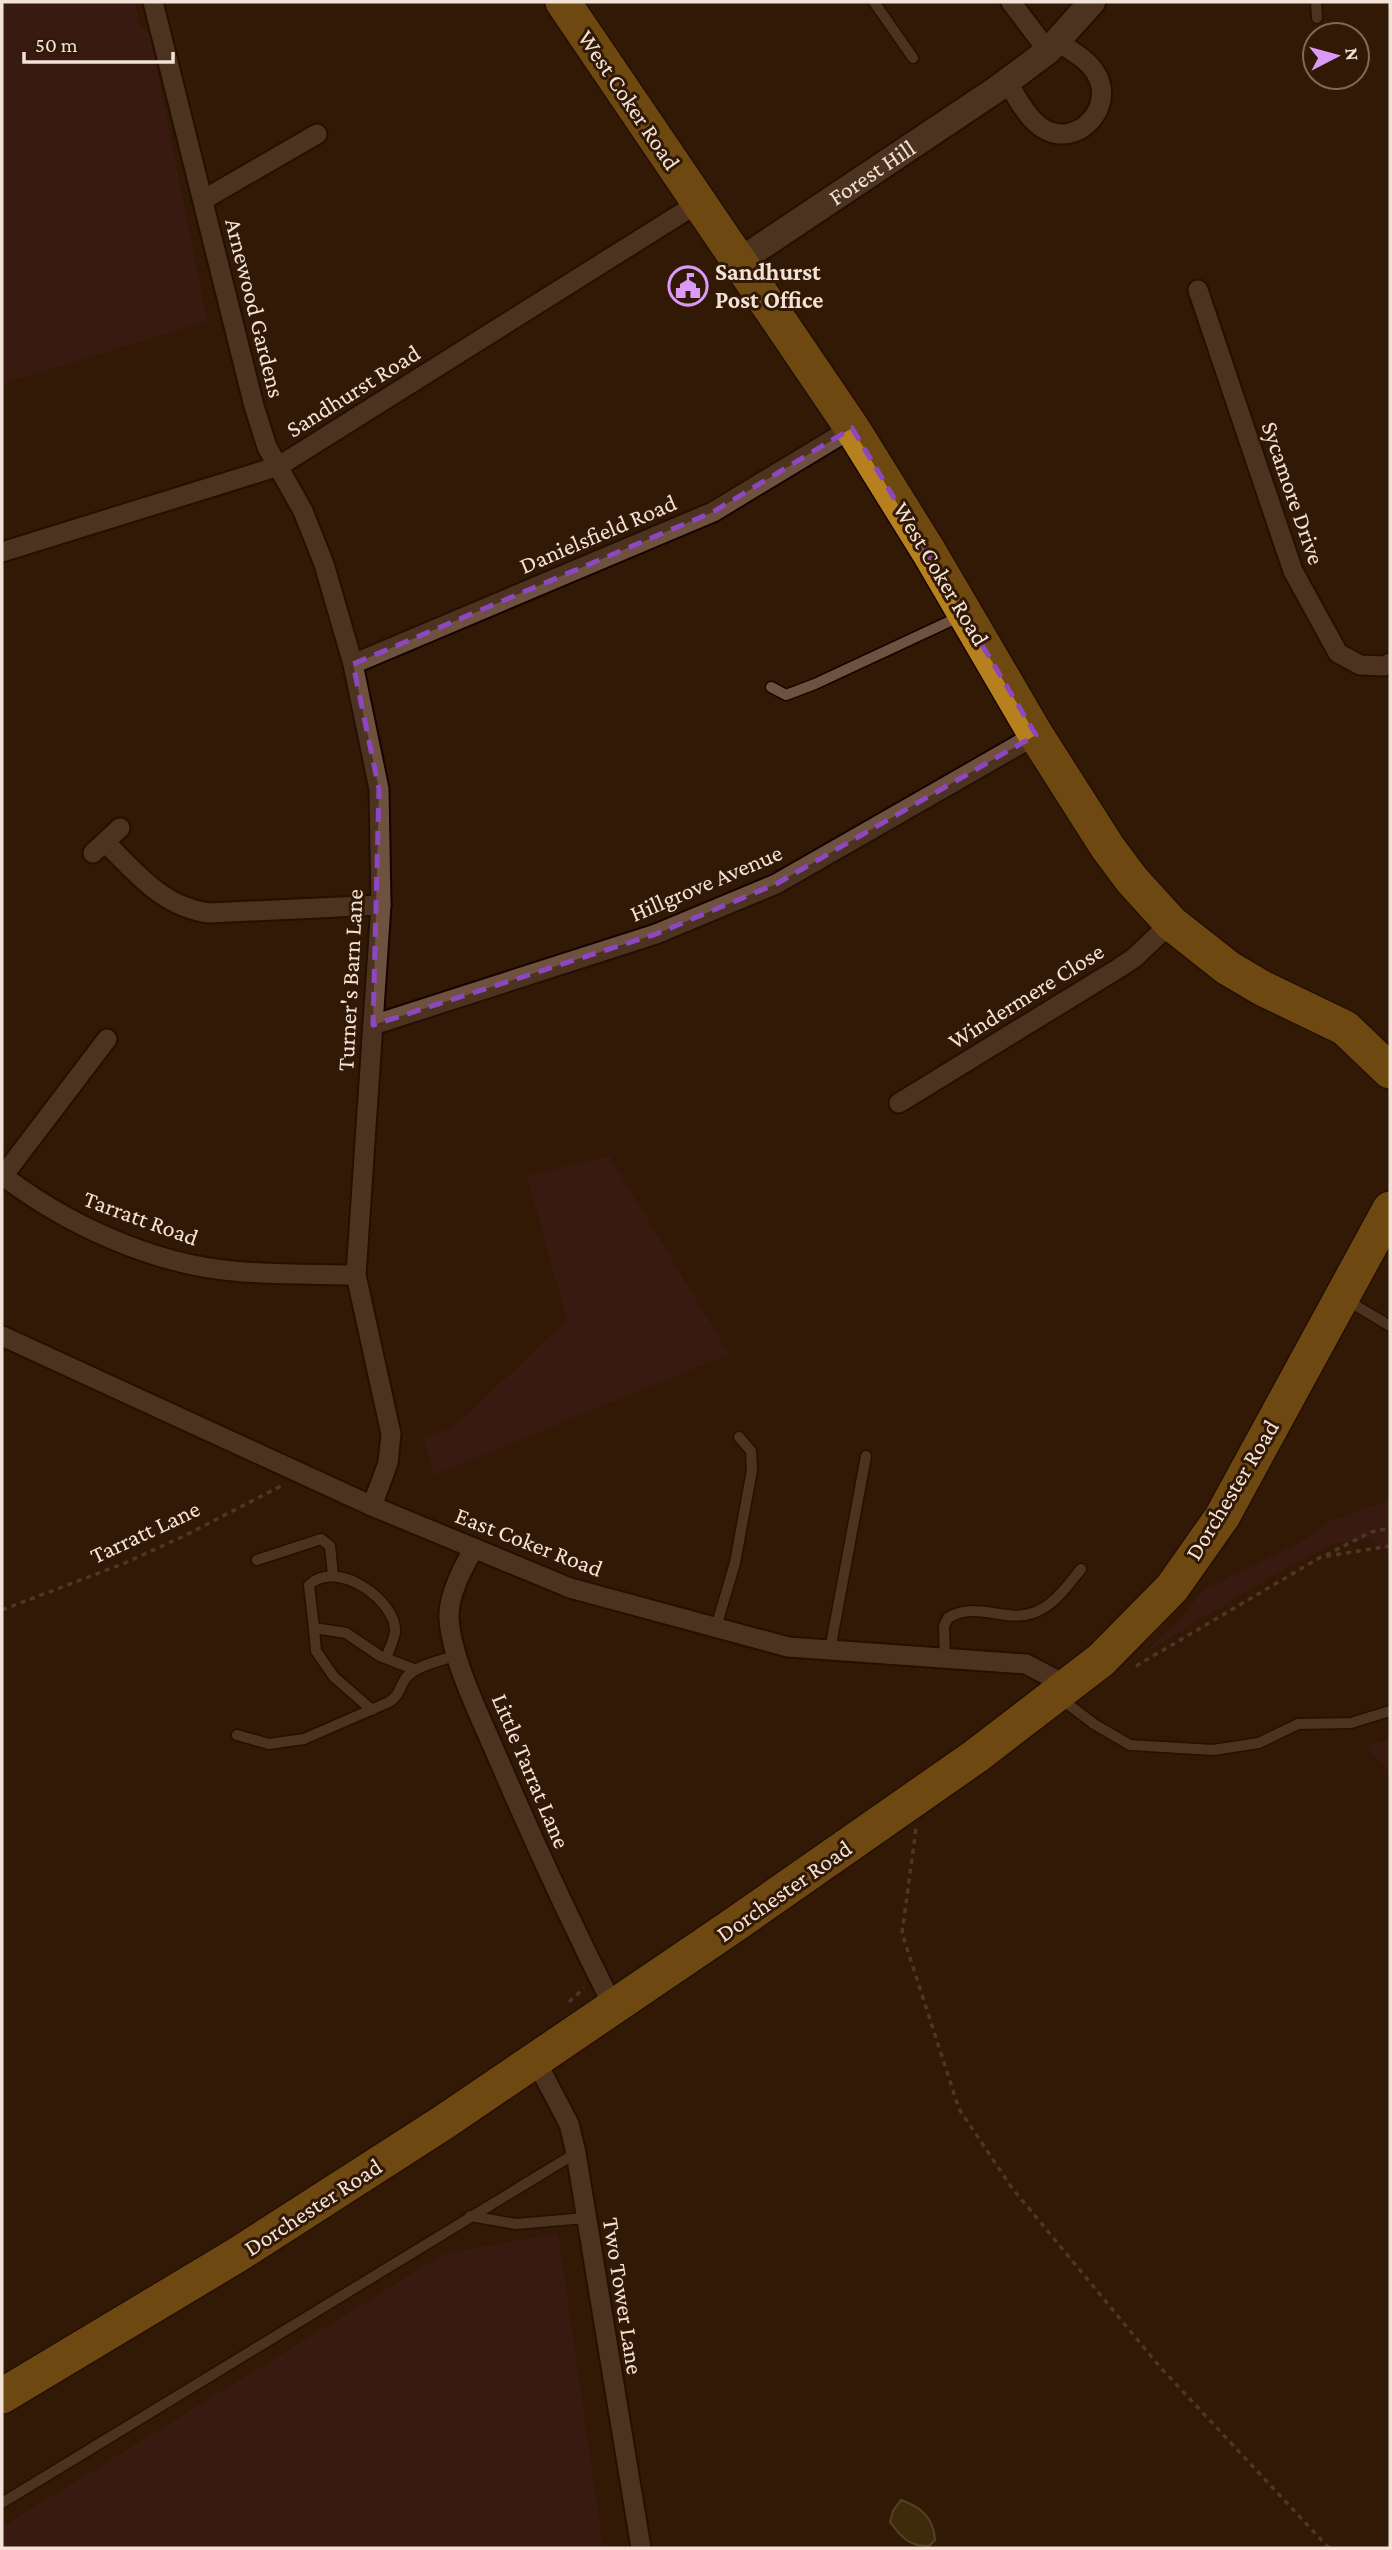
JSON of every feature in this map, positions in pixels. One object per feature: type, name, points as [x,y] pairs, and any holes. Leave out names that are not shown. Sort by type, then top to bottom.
[{"type":"highway","name":"West Coker Road","points":[[564,2],[698,204],[852,428],[1036,735],[1108,848],[1132,880],[1171,923],[1228,968],[1262,988],[1345,1028],[1387,1064]]},
{"type":"highway","name":"Dorchester Road","points":[[2,2396],[225,2263],[345,2187],[734,1926],[976,1756],[1101,1660],[1171,1588],[1222,1517],[1390,1209]]},
{"type":"street","name":"Arnewood Gardens","points":[[153,2],[254,406],[267,447],[279,466]]},
{"type":"street","points":[[1007,82],[1034,122],[1045,130],[1058,134],[1072,133],[1084,128],[1100,107],[1101,83],[1095,71],[1087,62],[1053,46],[1011,2]]},
{"type":"street","name":"Forest Hill","points":[[738,262],[1007,82],[1053,46],[1092,2]]},
{"type":"street","name":"Arnewood Gardens","points":[[203,200],[317,134]]},
{"type":"street","name":"Sandhurst Road","points":[[2,552],[279,466],[698,204]]},
{"type":"street","name":"Sycamore Drive","points":[[1198,290],[1293,572],[1338,653],[1360,665],[1384,666],[1390,663]]},
{"type":"street","name":"Danielsfield Road","points":[[353,664],[713,512],[852,428]]},
{"type":"street","name":"Turner's Barn Lane","points":[[279,466],[303,510],[324,564],[353,664],[379,789],[380,905],[356,1275],[391,1434],[388,1463],[372,1506]]},
{"type":"street","name":"Hillgrove Avenue","points":[[373,1025],[656,934],[776,884],[1036,735]]},
{"type":"street","points":[[120,828],[99,848],[151,890],[190,910],[209,913],[380,905]]},
{"type":"street","name":"Windermere Close","points":[[899,1103],[1119,968],[1134,958],[1171,923]]},
{"type":"street","name":"Tarratt Road","points":[[107,1038],[2,1175],[33,1198],[93,1231],[171,1260],[232,1271],[356,1275]]},
{"type":"street","name":"East Coker Road","points":[[2,1336],[372,1506],[570,1588],[788,1647],[1026,1664],[1063,1691]]},
{"type":"street","name":"Little Tarrat Lane","points":[[474,1548],[453,1592],[449,1614],[457,1655],[544,1866],[613,2006]]},
{"type":"street","name":"Two Tower Lane","points":[[535,2059],[569,2124],[576,2153],[641,2548]]},
{"type":"lane","points":[[874,2],[913,58]]},
{"type":"lane","points":[[1316,2],[1317,18]]},
{"type":"lane","points":[[771,687],[786,695],[964,614]]},
{"type":"lane","points":[[1341,1297],[1390,1326]]},
{"type":"lane","points":[[716,1627],[735,1563],[752,1470],[751,1451],[739,1437]]},
{"type":"lane","points":[[830,1650],[866,1456]]},
{"type":"lane","points":[[257,1560],[321,1539],[330,1546],[333,1575]]},
{"type":"lane","points":[[945,1658],[944,1626],[948,1618],[966,1610],[1033,1614],[1057,1598],[1081,1569]]},
{"type":"lane","points":[[372,1710],[334,1677],[316,1651],[309,1585],[315,1579],[333,1575],[358,1582],[387,1609],[395,1631],[386,1658]]},
{"type":"lane","points":[[314,1628],[346,1633],[386,1658],[416,1670]]},
{"type":"lane","points":[[237,1735],[269,1744],[304,1739],[397,1697],[406,1678],[416,1670],[457,1655]]},
{"type":"lane","points":[[1063,1691],[1094,1724],[1130,1745],[1213,1750],[1259,1743],[1298,1724],[1351,1723],[1390,1711]]},
{"type":"lane","points":[[2,2504],[576,2153]]},
{"type":"lane","points":[[470,2216],[516,2224],[586,2218]]},
{"type":"path","name":"Tarratt Lane","points":[[2,1610],[125,1563],[184,1536],[283,1485],[296,1471]]},
{"type":"path","points":[[1125,1672],[1321,1558],[1371,1532],[1390,1528]]},
{"type":"path","points":[[1321,1558],[1390,1546]]},
{"type":"path","points":[[917,1824],[902,1933],[959,2109],[1012,2188],[1160,2367],[1329,2548]]},
{"type":"highlighted area","points":[[852,428],[1036,735],[776,884],[656,934],[373,1025],[379,789],[353,664],[713,512]]},
{"type":"shaded area","points":[[2,2],[135,2],[139,24],[150,35],[207,321],[2,384]]},
{"type":"shaded area","points":[[609,1156],[729,1354],[434,1475],[423,1437],[453,1428],[567,1320],[527,1176]]},
{"type":"shaded area","points":[[1390,1500],[1390,1558],[1386,1550],[1368,1540],[1376,1538],[1335,1543],[1274,1575],[1146,1652],[1183,1616],[1204,1589],[1303,1541],[1330,1521]]},
{"type":"shaded area","points":[[1390,1740],[1390,1771],[1368,1750],[1370,1749],[1367,1745]]},
{"type":"shaded area","points":[[558,2233],[603,2548],[2,2548],[2,2527],[444,2254]]},
{"type":"shaded area","points":[[901,2500],[915,2506],[929,2520],[935,2540],[929,2546],[916,2545],[906,2540],[890,2522],[893,2511]]},
{"type":"place","name":"Sandhurst Post Office","points":[[688,286]]}]
